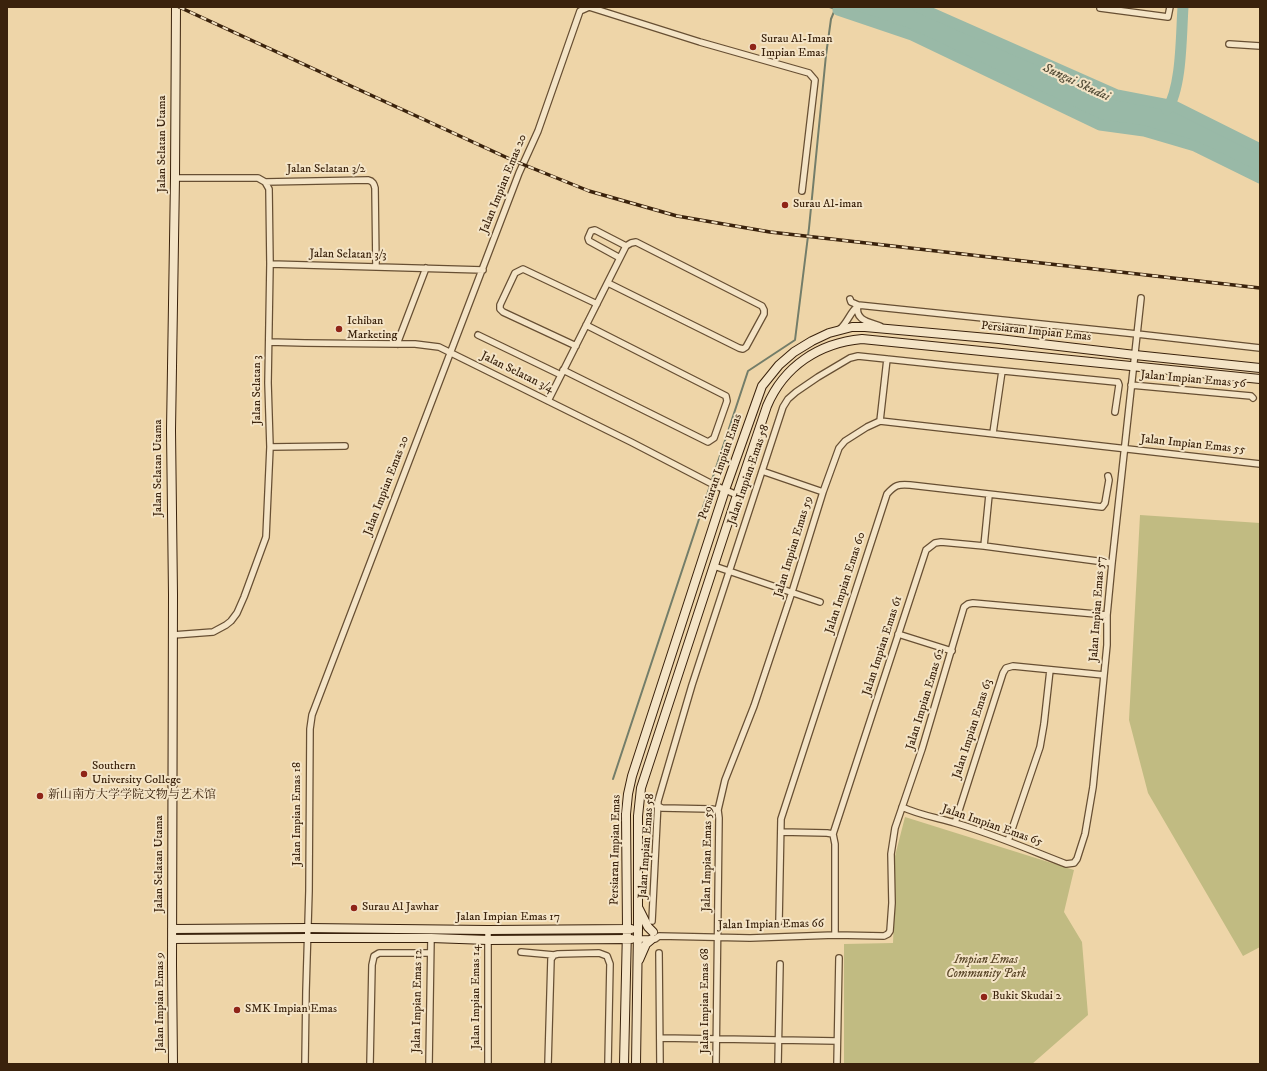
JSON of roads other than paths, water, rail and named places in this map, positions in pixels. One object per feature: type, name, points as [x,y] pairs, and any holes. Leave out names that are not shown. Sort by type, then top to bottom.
[{"type":"main road","name":"Jalan Selatan Utama","points":[[172,939],[173,635],[171,430],[176,7]]},
{"type":"main road","name":"Persiaran Impian Emas","points":[[624,1064],[627,939],[626,814],[628,794],[632,776],[725,490],[762,386],[779,365],[794,352],[812,341],[836,331],[852,327],[865,327],[999,339],[1260,368]]},
{"type":"main road","name":"Persiaran Impian Emas","points":[[636,1064],[639,801],[737,495],[773,393],[787,374],[798,364],[832,344],[842,341],[862,339],[1260,379]]},
{"type":"main road","points":[[637,965],[646,944],[655,935],[648,927],[638,905]]},
{"type":"main road","points":[[610,929],[618,926],[626,909]]},
{"type":"main road","name":"Jalan Impian Emas 17","points":[[172,929],[638,929]]},
{"type":"main road","name":"Jalan Impian Emas 17","points":[[172,939],[431,938],[488,940],[638,940]]},
{"type":"main road","name":"Jalan Impian Emas 9","points":[[172,939],[173,1064]]},
{"type":"main road","points":[[607,940],[617,943],[621,949],[626,967]]},
{"type":"street","name":"Jalan Impian Emas 20","points":[[318,701],[450,352],[483,270],[519,173],[538,130],[580,11],[589,7],[700,42],[809,73],[815,80],[802,191]]},
{"type":"street","points":[[1100,8],[1168,17],[1170,7]]},
{"type":"street","points":[[1229,44],[1260,46]]},
{"type":"street","points":[[175,178],[258,178],[265,182]]},
{"type":"street","name":"Jalan Selatan 3/2","points":[[265,182],[372,181],[375,188],[376,267]]},
{"type":"street","name":"Jalan Selatan 3","points":[[173,635],[213,632],[226,626],[237,613],[256,567],[266,537],[270,447],[268,414],[270,264],[269,189],[265,182]]},
{"type":"street","points":[[620,258],[589,241],[588,238],[591,231],[595,230],[626,246]]},
{"type":"street","points":[[548,401],[626,246],[631,243],[636,242],[762,306],[764,314],[746,347],[743,349],[608,283]]},
{"type":"street","name":"Jalan Selatan 3/3","points":[[270,264],[483,270]]},
{"type":"street","points":[[397,344],[426,268]]},
{"type":"street","points":[[576,346],[502,312],[500,305],[515,273],[523,269],[597,304]]},
{"type":"street","name":"Jalan Impian Emas 57","points":[[1074,863],[1077,859],[1085,834],[1093,788],[1108,645],[1107,615],[1112,563],[1141,298]]},
{"type":"street","points":[[850,299],[851,302],[858,305],[1260,348]]},
{"type":"street","points":[[858,305],[857,310],[860,318],[888,329]]},
{"type":"street","points":[[836,331],[845,324],[858,305]]},
{"type":"street","points":[[478,334],[708,442],[714,438],[727,401],[726,396],[586,325]]},
{"type":"street","name":"Jalan Selatan 3/4","points":[[270,342],[415,344],[439,347],[703,480],[737,495]]},
{"type":"street","name":"Jalan Impian Emas 58","points":[[652,921],[658,800],[692,685],[762,471],[788,399],[818,377],[850,358],[858,356],[1118,382],[1115,412]]},
{"type":"street","points":[[887,359],[880,421],[1124,449]]},
{"type":"street","points":[[993,433],[1002,371]]},
{"type":"street","name":"Jalan Impian Emas 56","points":[[1131,385],[1251,396],[1253,398]]},
{"type":"street","name":"Jalan Impian Emas 59","points":[[717,938],[718,810],[725,780],[754,706],[823,492],[839,448],[846,441],[867,427],[880,421]]},
{"type":"street","points":[[270,447],[345,446]]},
{"type":"street","name":"Jalan Impian Emas 55","points":[[1124,449],[1260,464]]},
{"type":"street","points":[[762,471],[823,492]]},
{"type":"street","name":"Jalan Impian Emas 60","points":[[779,922],[781,819],[783,811],[887,494],[899,484],[1102,507],[1105,504],[1109,480],[1108,476]]},
{"type":"street","points":[[984,546],[989,494]]},
{"type":"street","name":"Jalan Impian Emas 61","points":[[835,935],[835,844],[833,834],[926,550],[935,543],[941,542],[984,546],[1112,563]]},
{"type":"street","points":[[714,566],[820,602]]},
{"type":"street","name":"Jalan Impian Emas 62","points":[[884,936],[890,931],[892,903],[891,854],[895,828],[922,749],[964,608],[968,604],[1107,615]]},
{"type":"street","points":[[898,634],[952,651]]},
{"type":"street","name":"Jalan Impian Emas 63","points":[[956,823],[1002,673],[1006,668],[1013,666],[1104,675]]},
{"type":"street","points":[[1008,841],[1040,747],[1050,670]]},
{"type":"street","name":"Jalan Impian Emas 18","points":[[305,1064],[310,729],[312,715],[318,701]]},
{"type":"street","points":[[658,806],[662,808],[718,810]]},
{"type":"street","name":"Jalan Impian Emas 65","points":[[902,807],[912,812],[956,823],[1008,841],[1066,864],[1074,863]]},
{"type":"street","points":[[781,832],[833,834]]},
{"type":"street","name":"Jalan Impian Emas 66","points":[[638,929],[655,935],[717,938],[835,935],[884,936]]},
{"type":"street","name":"Jalan Impian Emas 14","points":[[488,930],[488,1064]]},
{"type":"street","name":"Jalan Impian Emas 66","points":[[638,940],[655,935]]},
{"type":"street","name":"Jalan Impian Emas 12","points":[[429,1064],[431,938]]},
{"type":"street","name":"Jalan Impian Emas 68","points":[[716,1064],[717,938]]},
{"type":"street","points":[[521,952],[553,957],[558,954],[599,953],[607,956],[610,964],[608,1064]]},
{"type":"street","points":[[370,1064],[372,965],[374,956],[378,953],[430,953]]},
{"type":"street","points":[[659,953],[660,1064]]},
{"type":"street","points":[[548,1064],[553,957]]},
{"type":"street","points":[[837,1064],[839,958]]},
{"type":"street","points":[[778,1064],[780,964]]},
{"type":"street","points":[[660,1038],[837,1041]]},
{"type":"water","name":"Sungai Skudai","points":[[828,7],[918,7],[1117,95],[1174,106],[1260,149],[1260,178],[1195,146],[1144,131],[1100,125],[912,35]]},
{"type":"waterway","points":[[613,779],[748,371],[795,340],[809,228],[826,55],[831,19],[836,7]]},
{"type":"waterway","name":"Sungai Skudai","points":[[918,7],[1117,95],[1174,106],[1260,149]]},
{"type":"waterway","points":[[1167,110],[1176,88],[1180,61],[1183,7]]},
{"type":"waterway","points":[[838,10],[912,35],[1100,125],[1144,131],[1195,146],[1260,178]]},
{"type":"railway","points":[[179,7],[512,160],[589,191],[677,216],[770,232],[1260,288]]},
{"type":"place","name":"Surau Al-Iman Impian Emas","points":[[753,47]]},
{"type":"place","name":"Surau Al-iman","points":[[785,205]]},
{"type":"place","name":"Ichiban Marketing","points":[[339,329]]},
{"type":"place","name":"Southern University College","points":[[84,774]]},
{"type":"place","name":"新山南方大学学院文物与艺术馆","points":[[40,796]]},
{"type":"place","name":"Surau Al Jawhar","points":[[354,908]]},
{"type":"place","name":"Bukit Skudai 2","points":[[984,997]]},
{"type":"place","name":"SMK Impian Emas","points":[[237,1010]]},
{"type":"park label","name":"Impian Emas Community Park","points":[[986,968]]}]
